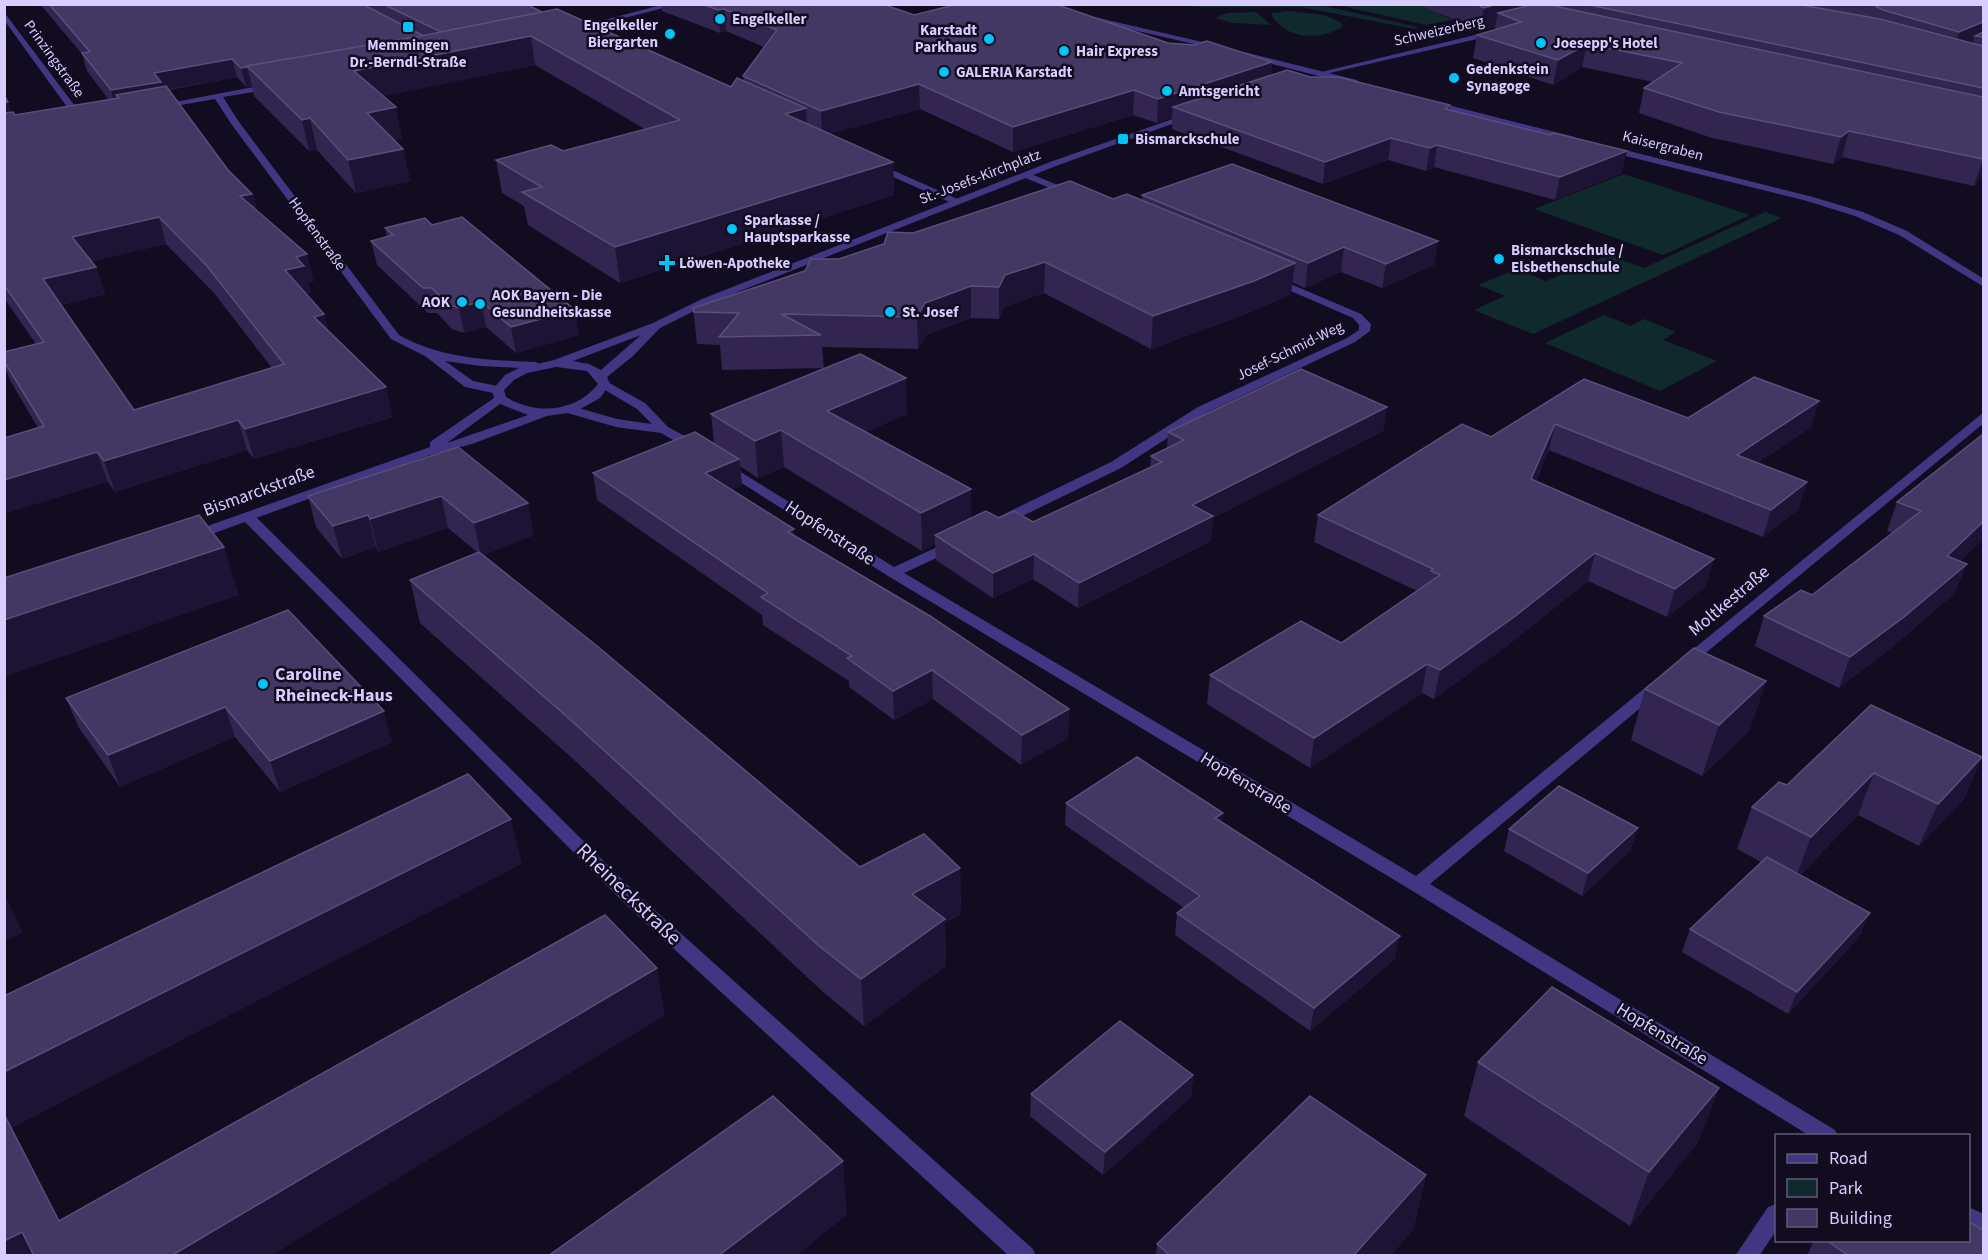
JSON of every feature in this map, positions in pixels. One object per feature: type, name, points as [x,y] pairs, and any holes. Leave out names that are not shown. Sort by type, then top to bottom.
[{"type":"street","points":[[566,31],[676,4]]},
{"type":"street","points":[[1061,11],[1321,73],[1362,85]]},
{"type":"street","name":"Prinzingstraße","points":[[4,14],[81,120]]},
{"type":"street","points":[[577,29],[588,34]]},
{"type":"street","name":"Schweizerberg","points":[[1321,73],[1505,29]]},
{"type":"street","points":[[1302,79],[1321,73]]},
{"type":"street","points":[[143,109],[289,83]]},
{"type":"street","name":"Hopfenstraße","points":[[218,96],[235,123],[395,337],[411,348],[431,356],[469,384],[499,395]]},
{"type":"street","points":[[1417,100],[1580,141]]},
{"type":"street","name":"St.-Josefs-Kirchplatz","points":[[556,363],[657,325],[706,301],[1026,175],[1196,114]]},
{"type":"street","points":[[70,122],[92,118]]},
{"type":"street","name":"Kaisergraben","points":[[1602,147],[1810,199],[1859,214],[1903,233],[1983,284]]},
{"type":"street","points":[[864,160],[957,202]]},
{"type":"street","points":[[1026,175],[1087,200]]},
{"type":"street","name":"Josef-Schmid-Weg","points":[[989,527],[1116,465],[1202,410],[1351,340],[1364,331],[1365,324],[1357,316],[1258,273]]},
{"type":"street","name":"St.-Josefs-Kirchplatz","points":[[603,380],[657,325]]},
{"type":"street","name":"Hopfenstraße","points":[[431,356],[536,366]]},
{"type":"street","name":"Bismarckstraße","points":[[425,452],[499,395],[504,381],[536,366],[556,363],[583,366],[603,380],[599,394],[586,403],[568,409],[526,412],[510,407],[499,395]]},
{"type":"street","name":"Hopfenstraße","points":[[603,380],[641,406],[664,430],[689,443],[894,573],[1417,885],[1825,1134]]},
{"type":"street","name":"Hopfenstraße","points":[[568,409],[616,423],[664,430]]},
{"type":"street","name":"Bismarckstraße","points":[[181,540],[425,452],[468,441],[547,412]]},
{"type":"street","name":"Moltkestraße","points":[[1417,885],[1983,416]]},
{"type":"street","name":"Rheineckstraße","points":[[248,517],[632,900],[1025,1256]]},
{"type":"street","points":[[894,573],[968,537]]},
{"type":"street","points":[[1746,1256],[1775,1215]]},
{"type":"street","points":[[1970,1217],[1983,1225]]},
{"type":"green space","points":[[1185,5],[1320,5],[1418,27],[1415,29],[1300,7]]},
{"type":"green space","points":[[1337,5],[1438,5],[1439,14],[1454,20],[1426,25]]},
{"type":"green space","points":[[1288,11],[1324,15],[1342,23],[1342,27],[1324,35],[1293,33],[1284,29],[1271,13]]},
{"type":"green space","points":[[1256,12],[1271,25],[1233,23],[1215,18],[1227,13]]},
{"type":"green space","points":[[1624,174],[1750,215],[1663,255],[1534,209]]},
{"type":"green space","points":[[1765,212],[1782,218],[1533,334],[1474,310],[1505,296],[1478,285],[1517,269],[1546,281],[1608,255],[1644,268]]},
{"type":"green space","points":[[1604,315],[1631,326],[1644,319],[1676,332],[1663,340],[1717,361],[1660,391],[1545,343]]},
{"type":"building","points":[[49,4],[362,4],[424,36],[241,68],[232,59],[154,73],[161,82],[111,90],[82,53],[90,52]]},
{"type":"building","points":[[383,4],[526,4],[542,12],[441,32]]},
{"type":"building","points":[[702,4],[882,4],[914,15],[958,4],[1055,4],[1168,43],[1194,45],[1207,41],[1272,62],[1158,99],[1134,90],[1013,127],[919,84],[821,111],[743,76],[777,30],[724,9],[718,10]]},
{"type":"building","points":[[1476,4],[1497,4],[1484,8]]},
{"type":"building","points":[[1545,4],[1983,97],[1983,159],[1849,131],[1841,137],[1719,112],[1644,88],[1682,63],[1587,44],[1558,60],[1477,35],[1521,22],[1498,13]]},
{"type":"building","points":[[1585,4],[1796,4],[1880,19],[1983,46],[1983,88]]},
{"type":"building","points":[[1872,4],[1983,4],[1983,22],[1959,32],[1883,10]]},
{"type":"building","points":[[557,9],[731,87],[737,78],[806,108],[785,114],[893,162],[615,247],[522,192],[542,187],[496,160],[551,145],[563,151],[680,120],[531,36],[354,71],[396,107],[367,113],[403,149],[348,160],[310,118],[302,120],[247,66],[421,36]]},
{"type":"building","points":[[1287,70],[1310,77],[1338,77],[1450,105],[1445,109],[1627,151],[1560,177],[1437,145],[1430,148],[1391,138],[1325,162],[1173,107]]},
{"type":"building","points":[[166,86],[228,170],[252,194],[240,196],[307,254],[296,257],[304,266],[285,270],[324,314],[314,317],[386,387],[245,429],[238,420],[104,461],[97,452],[4,480],[4,438],[44,426],[4,361],[4,352],[44,342],[4,285],[4,113],[13,112],[15,115],[119,98],[116,95]],"holes":[[[159,217],[207,266],[284,364],[134,410],[43,279],[96,267],[72,237]]]},
{"type":"building","points":[[1232,164],[1438,241],[1386,264],[1344,247],[1308,263],[1142,195]]},
{"type":"building","points":[[1070,181],[1113,199],[1127,194],[1295,263],[1254,281],[1153,316],[1045,262],[1005,275],[999,287],[971,286],[925,303],[917,317],[781,314],[821,335],[719,337],[739,313],[694,312],[693,308],[805,271],[811,259],[839,259],[884,244],[888,232],[913,233]]},
{"type":"building","name":"AOK Bayern - Die Gesundheitskasse","points":[[462,217],[575,310],[511,327],[481,301],[459,308],[447,304],[432,288],[423,288],[371,241],[393,235],[385,228],[425,218],[432,225]]},
{"type":"building","points":[[860,354],[906,378],[827,411],[971,489],[921,513],[781,430],[755,441],[711,414]]},
{"type":"building","points":[[1301,369],[1387,407],[1192,505],[1213,516],[1079,583],[1034,554],[993,573],[935,535],[986,511],[999,518],[1014,511],[1033,522],[1162,462],[1151,456],[1184,440],[1168,432]]},
{"type":"building","points":[[1754,377],[1819,401],[1737,455],[1807,482],[1771,510],[1555,424],[1531,479],[1714,559],[1675,589],[1595,553],[1514,617],[1440,670],[1427,664],[1314,738],[1210,675],[1301,621],[1341,643],[1440,575],[1431,571],[1433,569],[1318,515],[1462,424],[1491,437],[1584,379],[1688,418]]},
{"type":"building","points":[[695,432],[739,459],[705,473],[794,529],[788,532],[930,616],[1069,709],[1022,735],[932,670],[893,691],[847,658],[852,656],[761,597],[768,593],[593,473]]},
{"type":"building","points":[[1983,434],[1983,522],[1947,556],[1967,564],[1904,617],[1850,657],[1764,616],[1801,590],[1812,595],[1921,511],[1897,502]]},
{"type":"building","points":[[458,447],[528,503],[474,523],[441,496],[370,519],[368,515],[333,526],[308,496]]},
{"type":"building","points":[[199,515],[224,547],[4,620],[4,578]]},
{"type":"building","points":[[479,552],[597,646],[860,867],[924,834],[960,868],[912,894],[945,919],[861,979],[818,945],[564,714],[410,580]]},
{"type":"building","name":"Caroline Rheineck-Haus","points":[[288,610],[384,711],[270,761],[225,707],[108,755],[66,698]]},
{"type":"building","points":[[1694,648],[1766,681],[1719,725],[1645,689]]},
{"type":"building","points":[[1871,705],[1982,757],[1938,804],[1874,773],[1811,837],[1752,807],[1779,782],[1787,785]]},
{"type":"building","points":[[1137,757],[1223,813],[1215,818],[1400,936],[1314,1008],[1177,913],[1200,896],[1066,803]]},
{"type":"building","points":[[468,774],[511,819],[4,1072],[4,996]]},
{"type":"building","points":[[1559,786],[1638,828],[1588,873],[1509,829]]},
{"type":"building","points":[[1767,857],[1870,913],[1797,992],[1690,929]]},
{"type":"building","points":[[605,915],[657,968],[171,1256],[34,1256],[22,1232],[4,1241],[4,1114],[59,1221]]},
{"type":"building","points":[[1552,987],[1719,1088],[1649,1172],[1478,1062]]},
{"type":"building","points":[[1120,1021],[1193,1075],[1105,1152],[1031,1094]]},
{"type":"building","points":[[773,1096],[843,1161],[718,1256],[548,1256]]},
{"type":"building","points":[[1310,1096],[1426,1175],[1353,1256],[1171,1256],[1157,1244]]},
{"type":"building","points":[[1970,1222],[1983,1230],[1983,1256],[1849,1256],[1829,1242],[1970,1242]]},
{"type":"place","name":"Engelkeller","points":[[720,19]]},
{"type":"place","name":"Memmingen Dr.-Berndl-Straße","points":[[408,27]]},
{"type":"place","name":"Engelkeller Biergarten","points":[[670,34]]},
{"type":"place","name":"Karstadt Parkhaus","points":[[989,39]]},
{"type":"place","name":"Joesepp's Hotel","points":[[1541,43]]},
{"type":"place","name":"Hair Express","points":[[1064,51]]},
{"type":"place","name":"GALERIA Karstadt","points":[[944,72]]},
{"type":"place","name":"Gedenkstein Synagoge","points":[[1454,78]]},
{"type":"place","name":"Amtsgericht","points":[[1167,91]]},
{"type":"place","name":"Bismarckschule","points":[[1123,139]]},
{"type":"place","name":"Sparkasse / Hauptsparkasse","points":[[732,229]]},
{"type":"place","name":"Bismarckschule / Elsbethenschule","points":[[1499,259]]},
{"type":"place","name":"Löwen-Apotheke","points":[[667,263]]},
{"type":"place","name":"AOK","points":[[462,302]]},
{"type":"place","name":"AOK Bayern - Die Gesundheitskasse","points":[[480,304]]},
{"type":"place","name":"St. Josef","points":[[890,312]]},
{"type":"place","name":"Caroline Rheineck-Haus","points":[[263,684]]}]
